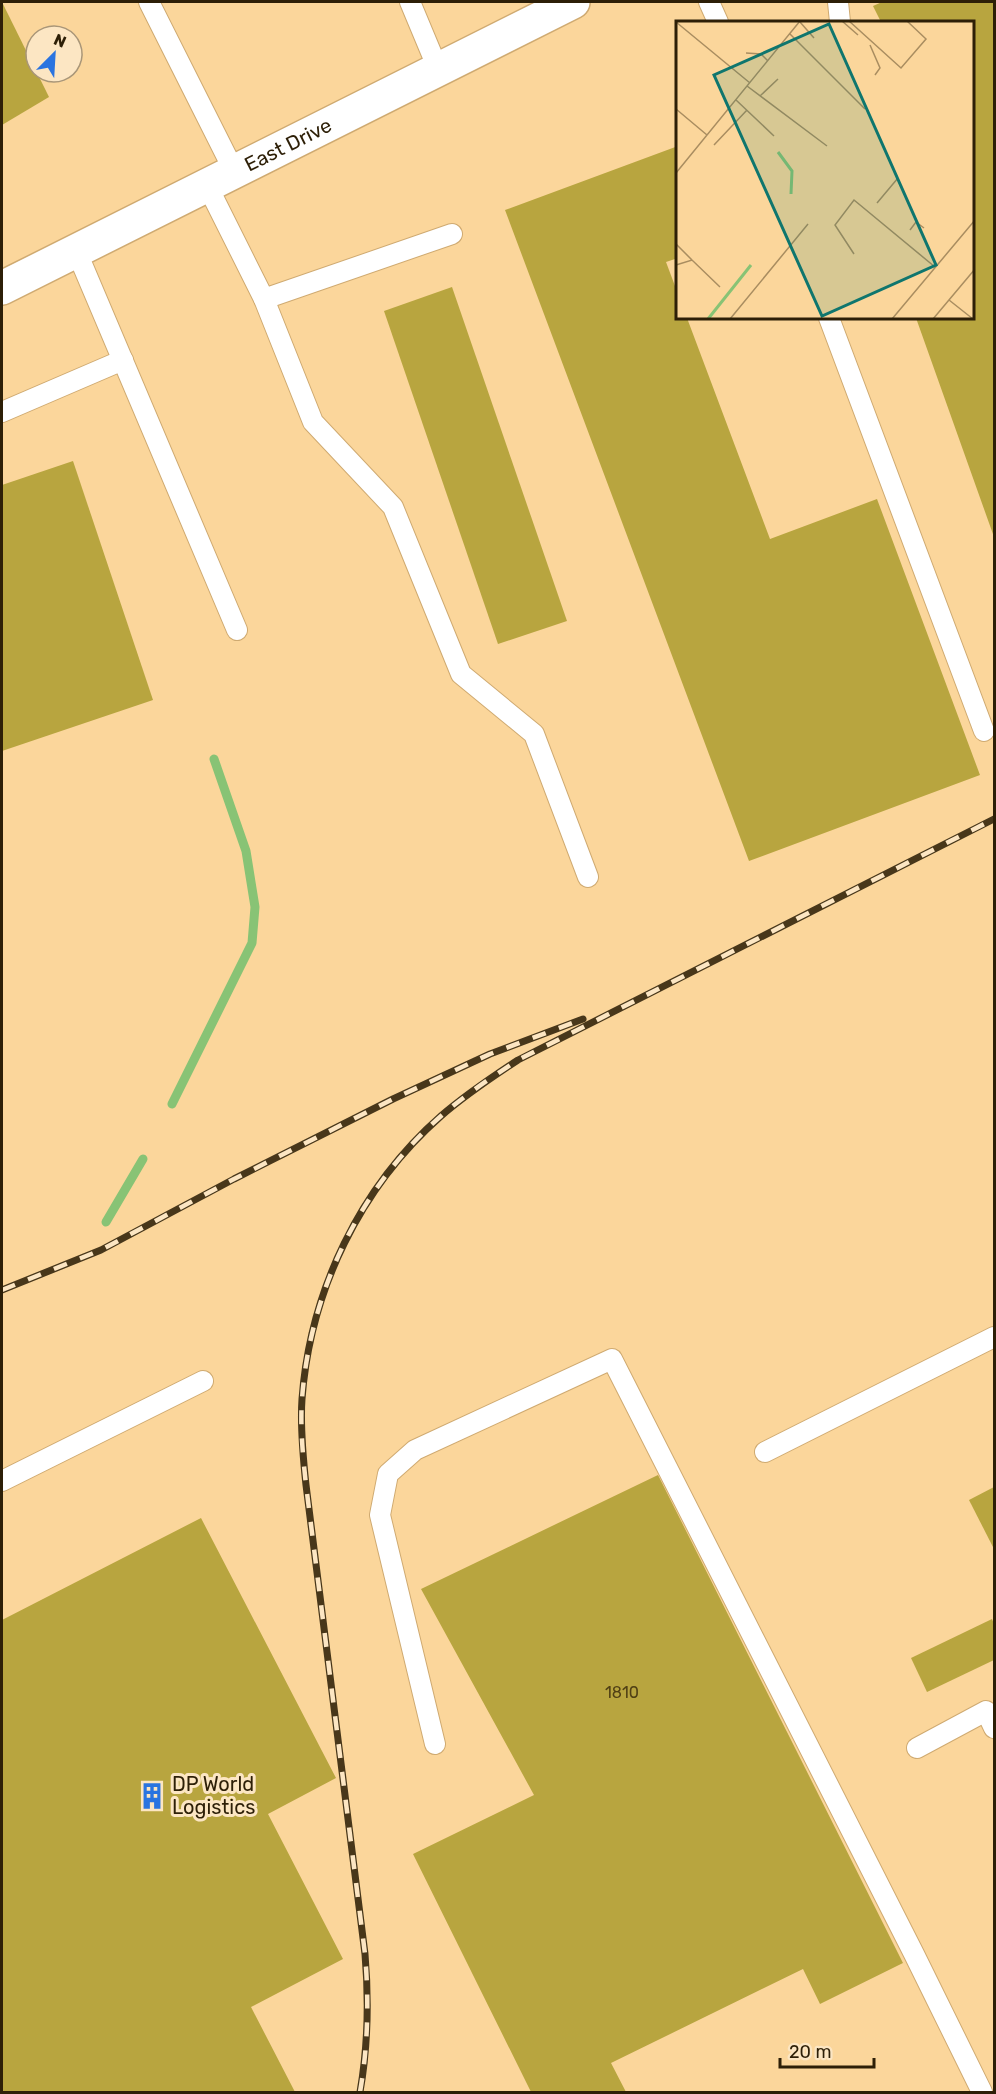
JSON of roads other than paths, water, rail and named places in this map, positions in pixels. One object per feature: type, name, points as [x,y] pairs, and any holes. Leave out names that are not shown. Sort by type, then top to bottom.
[{"type":"street","name":"East Drive","points":[[2,288],[573,2]]},
{"type":"lane","points":[[149,2],[221,178],[264,299],[313,422],[393,507],[461,674],[534,734],[588,877]]},
{"type":"lane","points":[[410,2],[438,69]]},
{"type":"lane","points":[[709,2],[718,21]]},
{"type":"lane","points":[[838,2],[840,21]]},
{"type":"lane","points":[[264,299],[452,234]]},
{"type":"lane","points":[[76,250],[237,630]]},
{"type":"lane","points":[[830,320],[984,731]]},
{"type":"lane","points":[[2,412],[123,360]]},
{"type":"lane","points":[[765,1452],[994,1337]]},
{"type":"lane","points":[[435,1743],[380,1515],[388,1474],[415,1450],[612,1359],[982,2092]]},
{"type":"lane","points":[[2,1481],[202,1381]]},
{"type":"lane","points":[[918,1748],[986,1712],[994,1728]]},
{"type":"waterway","points":[[172,1104],[252,943],[255,907],[246,851],[214,759]]},
{"type":"waterway","points":[[106,1222],[143,1159]]},
{"type":"railway","points":[[360,2092],[367,2023],[365,1954],[306,1485],[301,1420],[307,1359],[316,1319],[328,1281],[344,1244],[386,1175],[412,1144],[441,1116],[518,1060],[994,819]]},
{"type":"railway","points":[[2,1290],[101,1250],[234,1179],[393,1099],[490,1054],[583,1019]]},
{"type":"place","name":"DP World Logistics","points":[[152,1796]]}]
